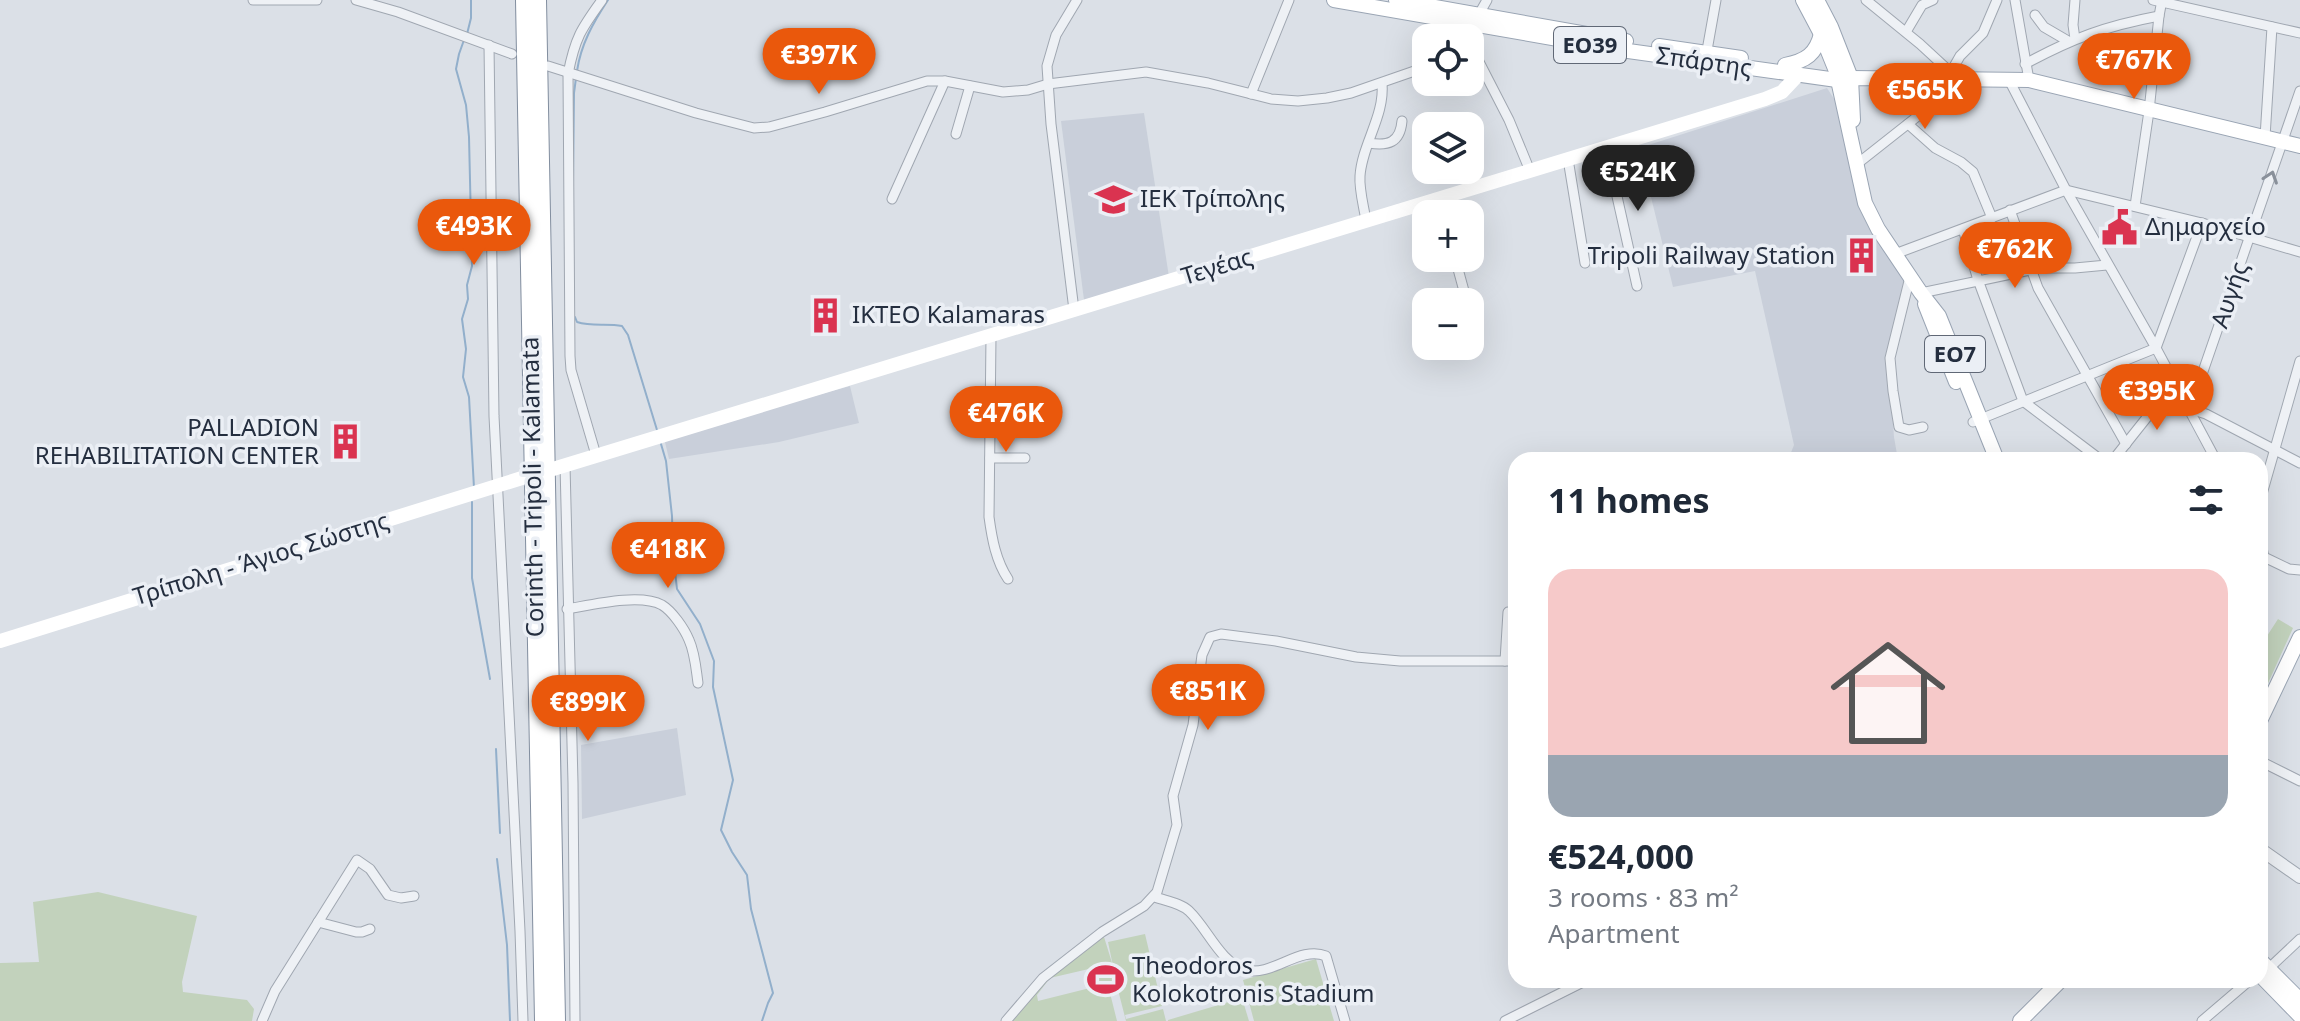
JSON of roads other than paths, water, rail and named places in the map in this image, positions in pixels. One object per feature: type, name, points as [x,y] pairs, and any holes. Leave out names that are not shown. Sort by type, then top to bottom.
[{"type":"highway","name":"Corinth - Tripoli - Kalamata","points":[[538,0],[557,1021]]},
{"type":"highway","name":"Corinth - Tripoli - Kalamata","points":[[523,5],[543,1021]]},
{"type":"main road","name":"Σπάρτης","points":[[1334,0],[1477,20]]},
{"type":"main road","name":"Σπάρτης","points":[[1396,0],[1477,20],[1504,31],[1706,59],[1785,65],[1841,76]]},
{"type":"main road","name":"ΕΟ7","points":[[1803,0],[1841,76]]},
{"type":"main road","name":"ΕΟ7","points":[[1817,0],[1837,40],[1865,203],[1921,293],[1930,321],[1993,452]]},
{"type":"main road","points":[[1785,65],[1809,57],[1816,49],[1821,34]]},
{"type":"main road","name":"Σπάρτης","points":[[1706,59],[1764,71],[1841,76]]},
{"type":"main road","points":[[1764,71],[1771,87],[1765,99]]},
{"type":"main road","name":"Τεγέας","points":[[596,455],[1765,99],[1782,92],[1798,75]]},
{"type":"main road","name":"ΕΟ39","points":[[1841,76],[2029,80],[2300,146]]},
{"type":"main road","name":"ΕΟ7","points":[[1977,421],[1986,452]]},
{"type":"main road","points":[[559,467],[596,455]]},
{"type":"main road","name":"Τρίπολη - Άγιος Σώστης","points":[[0,641],[522,478]]},
{"type":"main road","points":[[2268,704],[2300,637]]},
{"type":"main road","points":[[2268,972],[2300,1000]]},
{"type":"main road","points":[[2268,974],[2300,1016]]},
{"type":"main road","points":[[2008,1021],[2040,988]]},
{"type":"main road","points":[[2020,1021],[2053,988]]},
{"type":"street","points":[[253,0],[317,0]]},
{"type":"street","points":[[356,0],[512,54]]},
{"type":"street","points":[[596,455],[571,370],[570,356],[570,74],[575,41],[602,0]]},
{"type":"street","points":[[1074,310],[1047,66],[1056,35],[1077,0]]},
{"type":"street","points":[[1251,94],[1289,0]]},
{"type":"street","points":[[1476,24],[1487,0]]},
{"type":"street","points":[[1706,59],[1716,0]]},
{"type":"street","points":[[1857,164],[1947,93],[1946,68],[1866,0]]},
{"type":"street","points":[[1906,32],[1922,5],[1933,0]]},
{"type":"street","points":[[1947,79],[1960,56],[1983,33],[1997,0]]},
{"type":"street","points":[[2015,0],[2029,80]]},
{"type":"street","points":[[2071,40],[2075,0]]},
{"type":"street","points":[[2135,206],[2159,16],[2165,1],[2300,33]]},
{"type":"street","points":[[2035,15],[2044,27],[2071,40]]},
{"type":"street","points":[[2025,64],[2093,32],[2159,16]]},
{"type":"street","points":[[2265,137],[2272,27]]},
{"type":"street","points":[[489,45],[491,289],[497,486],[523,1021]]},
{"type":"street","points":[[548,66],[754,128],[769,127],[927,81],[945,81],[1003,92],[1146,72],[1298,101],[1327,98],[1412,72]]},
{"type":"street","points":[[1484,74],[1509,120],[1530,171]]},
{"type":"street","points":[[2009,80],[2066,190],[2212,452]]},
{"type":"street","points":[[892,199],[945,81]]},
{"type":"street","points":[[1366,221],[1360,177],[1383,96],[1382,83]]},
{"type":"street","points":[[956,134],[970,86]]},
{"type":"street","name":"Αυγής","points":[[2190,409],[2300,91]]},
{"type":"street","points":[[1369,143],[1385,145],[1394,141],[1401,133],[1402,121]]},
{"type":"street","points":[[1908,124],[1935,148],[1973,172],[1992,218]]},
{"type":"street","points":[[1606,147],[1637,286]]},
{"type":"street","points":[[1568,159],[1585,263]]},
{"type":"street","points":[[1895,254],[2066,190],[2202,223],[2300,252]]},
{"type":"street","points":[[2010,210],[2038,288],[2126,444]]},
{"type":"street","points":[[1977,421],[2156,348],[2202,223]]},
{"type":"street","points":[[1963,229],[1978,280],[2023,401],[2090,452]]},
{"type":"street","points":[[1921,293],[2031,270],[2107,265]]},
{"type":"street","points":[[1910,277],[1890,354],[1890,367],[1899,427],[1909,430],[1923,427]]},
{"type":"street","points":[[991,336],[989,517],[992,542],[1008,579]]},
{"type":"street","points":[[2268,474],[2300,361]]},
{"type":"street","points":[[2120,452],[2175,382]]},
{"type":"street","points":[[2190,409],[2206,414],[2300,463]]},
{"type":"street","points":[[990,458],[1025,458]]},
{"type":"street","points":[[559,467],[573,783],[575,1021]]},
{"type":"street","points":[[2268,561],[2296,571]]},
{"type":"street","points":[[567,609],[632,600],[662,605],[689,640],[698,683]]},
{"type":"street","points":[[1006,1021],[1043,978],[1102,932],[1155,897],[1177,825],[1173,796],[1193,725],[1202,655],[1210,637],[1221,634],[1249,637],[1385,660],[1505,661],[1508,612]]},
{"type":"street","points":[[2268,765],[2300,781]]},
{"type":"street","points":[[2268,855],[2300,877]]},
{"type":"street","points":[[262,1021],[275,991],[357,860],[374,873],[388,895],[401,898],[414,896]]},
{"type":"street","points":[[1155,897],[1187,909],[1224,955],[1243,969],[1255,971],[1317,953],[1326,956],[1345,1021]]},
{"type":"street","points":[[318,922],[356,932],[370,929]]},
{"type":"street","points":[[2268,964],[2300,939]]},
{"type":"street","points":[[1505,1021],[1571,988]]},
{"type":"street","points":[[2205,1020],[2241,988]]},
{"type":"waterway","points":[[467,34],[471,0]]},
{"type":"waterway","points":[[577,71],[588,34],[608,0]]},
{"type":"waterway","points":[[464,40],[456,69],[466,105],[469,137],[472,266],[462,319],[466,349],[463,377],[469,397],[474,488]]},
{"type":"waterway","points":[[573,183],[576,78]]},
{"type":"waterway","points":[[575,317],[577,322],[622,326],[628,335],[657,430]]},
{"type":"waterway","points":[[661,444],[666,461],[677,589],[700,624],[714,661],[713,687],[733,780],[721,830],[747,875],[751,909],[773,993],[762,1021]]},
{"type":"waterway","points":[[472,502],[472,578],[490,679]]},
{"type":"waterway","points":[[496,749],[500,833]]},
{"type":"waterway","points":[[497,859],[507,945],[510,1021]]},
{"type":"place","name":"ΙΕΚ Τρίπολης","points":[[1114,199]]},
{"type":"place","name":"Δημαρχείο","points":[[2119,227]]},
{"type":"place","name":"Tripoli Railway Station","points":[[1861,256]]},
{"type":"place","name":"IKTEO Kalamaras","points":[[826,315]]},
{"type":"place","name":"PALLADION REHABILITATION CENTER","points":[[345,442]]},
{"type":"place","name":"Theodoros Kolokotronis Stadium","points":[[1106,980]]}]
